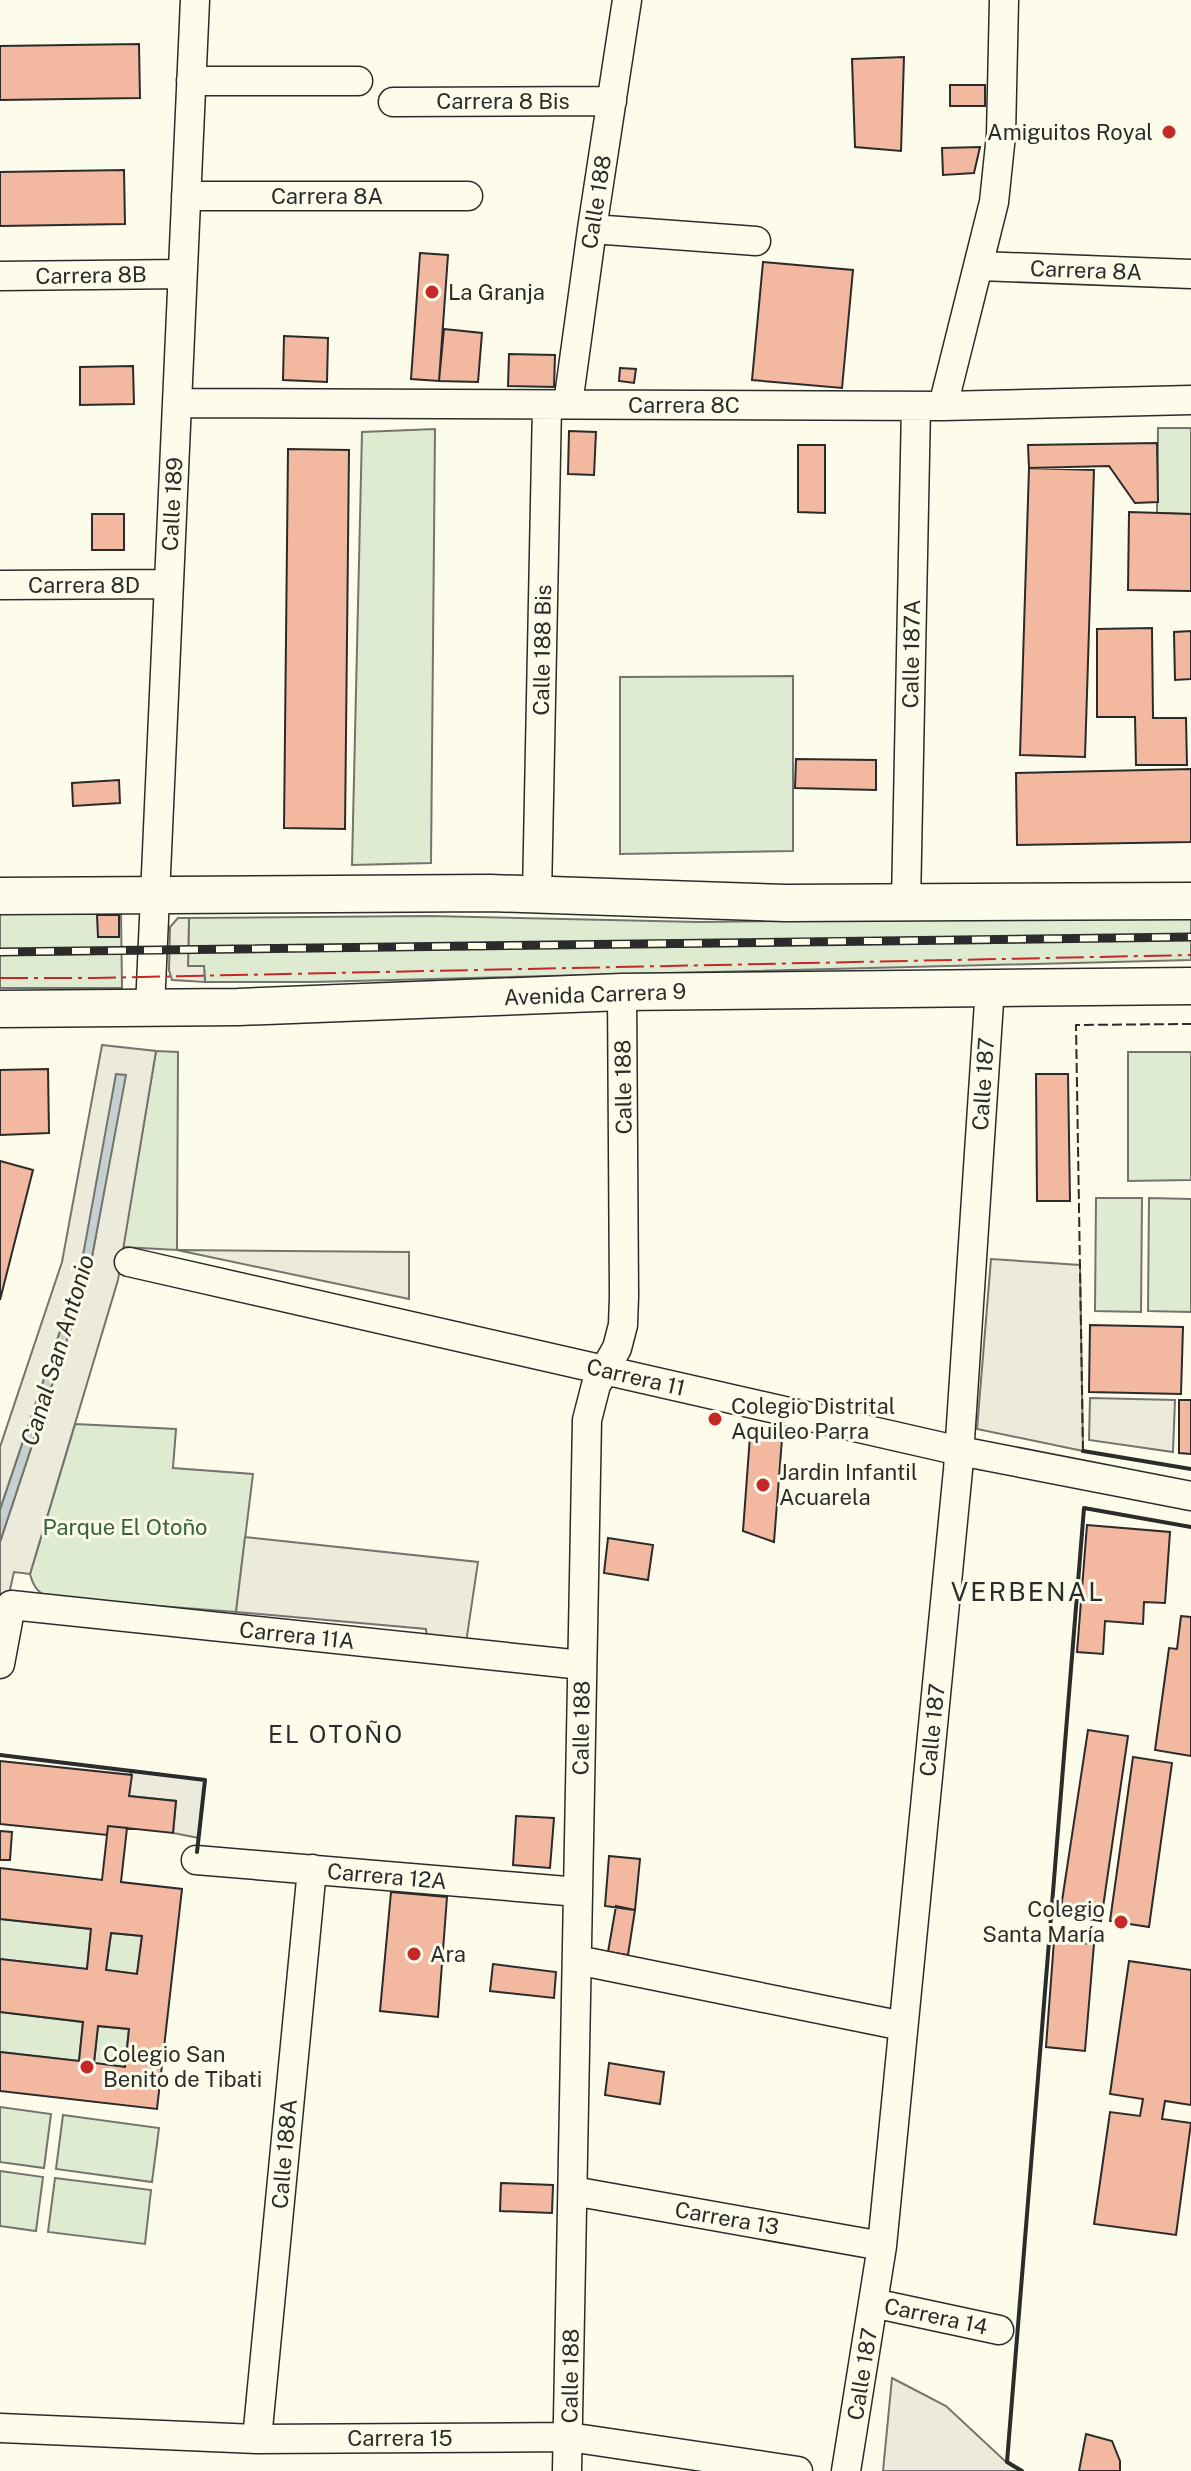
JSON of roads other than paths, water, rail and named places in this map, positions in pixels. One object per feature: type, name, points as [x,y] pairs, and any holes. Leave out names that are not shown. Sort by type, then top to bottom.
[{"type":"main road","points":[[0,896],[537,895],[785,903],[1191,901]]},
{"type":"main road","name":"Avenida Carrera 9","points":[[0,1009],[238,1007],[622,992],[1191,986]]},
{"type":"street","name":"Calle 189","points":[[150,1008],[195,0]]},
{"type":"street","name":"Calle 188","points":[[558,404],[592,229],[627,0]]},
{"type":"street","name":"Calle 187A","points":[[906,903],[930,406],[980,266],[994,202],[1001,135],[1004,0]]},
{"type":"street","points":[[191,81],[358,81]]},
{"type":"street","name":"Carrera 8 Bis","points":[[393,102],[612,101]]},
{"type":"street","name":"Carrera 8A","points":[[186,196],[468,196]]},
{"type":"street","points":[[592,229],[756,241]]},
{"type":"street","name":"Carrera 8A","points":[[980,266],[1191,274]]},
{"type":"street","name":"Carrera 8B","points":[[0,276],[182,274]]},
{"type":"street","name":"Carrera 8C","points":[[177,403],[930,406],[1191,400]]},
{"type":"street","name":"Calle 188 Bis","points":[[537,895],[558,404]]},
{"type":"street","name":"Carrera 8D","points":[[0,585],[169,584]]},
{"type":"street","name":"Calle 187","points":[[846,2471],[882,2246],[960,1451],[990,987]]},
{"type":"street","name":"Calle 188","points":[[567,2471],[587,1420],[593,1393],[617,1348],[623,1325],[622,992]]},
{"type":"street","name":"Carrera 11","points":[[129,1262],[960,1451],[1191,1496]]},
{"type":"street","name":"Carrera 11A","points":[[0,1664],[11,1605],[582,1665]]},
{"type":"street","name":"Carrera 12A","points":[[196,1860],[578,1892]]},
{"type":"street","name":"Calle 188A","points":[[257,2439],[312,1869]]},
{"type":"street","points":[[577,1960],[903,2026]]},
{"type":"street","name":"Carrera 13","points":[[573,2191],[882,2246]]},
{"type":"street","name":"Carrera 14","points":[[873,2303],[999,2330]]},
{"type":"street","name":"Carrera 15","points":[[0,2428],[257,2439],[569,2437],[798,2471]]},
{"type":"water","name":"Canal San Antonio","points":[[116,1074],[126,1075],[89,1273],[0,1542],[0,1510],[80,1272]]},
{"type":"railway","points":[[0,952],[1191,937]]},
{"type":"place","name":"Amiguitos Royal","points":[[1169,132]]},
{"type":"place","name":"La Granja","points":[[432,292]]},
{"type":"place","name":"Colegio Distrital Aquileo Parra","points":[[715,1419]]},
{"type":"place","name":"Jardin Infantil Acuarela","points":[[763,1485]]},
{"type":"place","name":"Colegio Santa María","points":[[1121,1922]]},
{"type":"place","name":"Ara","points":[[414,1954]]},
{"type":"place","name":"Colegio San Benito de Tibati","points":[[87,2067]]},
{"type":"district","name":"VERBENAL","points":[[1028,1591]]},
{"type":"district","name":"EL OTOÑO","points":[[336,1734]]},
{"type":"park label","name":"Parque El Otoño","points":[[125,1527]]}]
